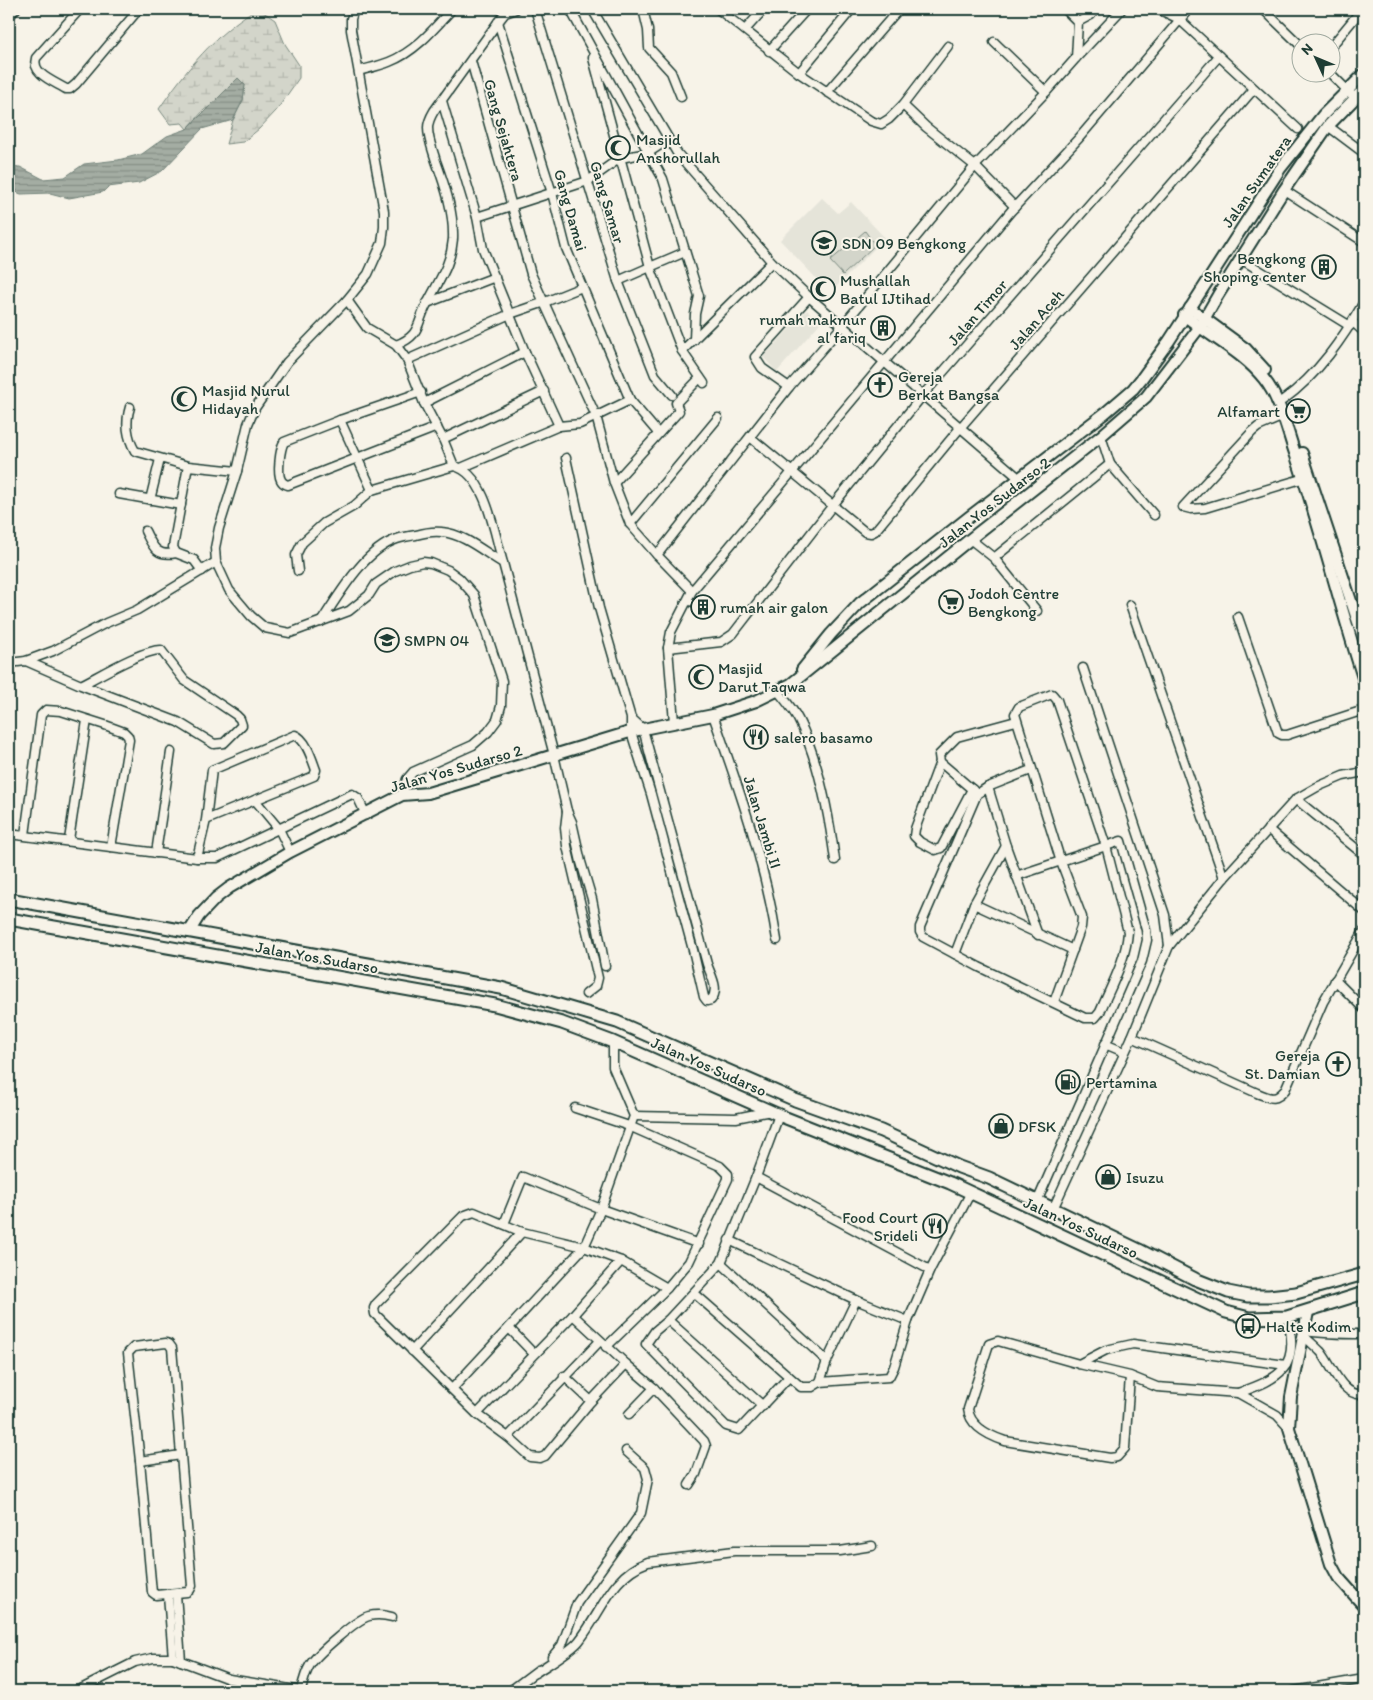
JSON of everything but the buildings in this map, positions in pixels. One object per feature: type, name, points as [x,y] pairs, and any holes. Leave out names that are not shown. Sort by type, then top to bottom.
[{"type":"main road","name":"Jalan Sumatera","points":[[1187,312],[1280,169],[1306,135],[1346,90],[1364,74]]},
{"type":"main road","name":"Jalan Sumatera","points":[[1202,323],[1284,190],[1328,126],[1364,89]]},
{"type":"main road","points":[[1187,312],[1259,373],[1272,390],[1285,415],[1364,640]]},
{"type":"main road","name":"Jalan Yos Sudarso 2","points":[[791,684],[831,634],[860,602],[1105,413],[1133,389],[1187,312]]},
{"type":"main road","points":[[1202,323],[1246,349],[1269,375],[1283,400],[1285,415]]},
{"type":"main road","name":"Jalan Yos Sudarso 2","points":[[189,932],[199,916],[216,898],[229,888],[290,852],[402,795],[428,794],[631,732],[713,715],[756,702],[791,684],[981,530],[1101,436],[1146,397],[1202,323]]},
{"type":"main road","points":[[1307,478],[1364,680]]},
{"type":"main road","points":[[969,517],[981,530]]},
{"type":"main road","name":"Jalan Yos Sudarso","points":[[9,899],[452,978],[501,988],[617,1022],[794,1100],[881,1131],[959,1167],[989,1178],[1195,1279],[1228,1292],[1248,1296],[1270,1296],[1296,1292],[1364,1274]]},
{"type":"main road","name":"Jalan Yos Sudarso","points":[[9,919],[495,1005],[553,1021],[613,1042],[775,1113],[971,1192],[1014,1214],[1226,1312],[1249,1318],[1287,1317],[1364,1293]]},
{"type":"main road","points":[[451,998],[452,978]]},
{"type":"main road","points":[[553,1021],[558,1004]]},
{"type":"main road","points":[[950,1183],[959,1167]]},
{"type":"main road","points":[[1014,1214],[1023,1196]]},
{"type":"main road","points":[[1308,1312],[1291,1397],[1289,1428],[1331,1564],[1338,1576],[1364,1606]]},
{"type":"street","points":[[9,15],[16,9]]},
{"type":"street","points":[[80,9],[36,58],[34,63],[40,72],[70,89],[139,9]]},
{"type":"street","points":[[354,9],[351,19],[351,30],[384,211],[382,242],[368,274],[347,300],[287,362],[256,408],[248,424],[215,548],[216,562],[229,590],[251,616],[265,628],[290,633],[349,611],[369,595],[376,584],[396,571],[422,562],[431,563],[448,570],[459,578],[474,595],[502,681],[503,695],[499,713],[488,732],[473,745],[410,775],[404,785],[402,795]]},
{"type":"street","points":[[358,71],[389,62],[401,56],[430,33],[452,9]]},
{"type":"street","points":[[396,345],[406,341],[417,329],[427,303],[443,277],[453,238],[448,196],[428,130],[430,118],[505,13],[516,9]]},
{"type":"street","name":"Gang Samar","points":[[535,9],[618,281],[655,375],[672,395]]},
{"type":"street","points":[[570,9],[663,179],[699,296],[695,314],[694,340]]},
{"type":"street","points":[[592,9],[668,140],[694,173],[772,262],[809,297],[1020,479]]},
{"type":"street","points":[[643,9],[648,30],[649,48],[671,72],[680,97]]},
{"type":"street","points":[[718,9],[799,73],[876,123],[881,124],[903,105],[948,46]]},
{"type":"street","points":[[745,30],[764,9]]},
{"type":"street","points":[[769,51],[807,9]]},
{"type":"street","points":[[799,73],[852,9]]},
{"type":"street","points":[[827,92],[898,9]]},
{"type":"street","points":[[1064,9],[1078,22]]},
{"type":"street","points":[[1078,22],[1091,15],[1095,9]]},
{"type":"street","points":[[657,555],[789,387],[843,326],[974,166],[1046,92],[1122,9]]},
{"type":"street","points":[[1158,9],[1179,19],[1298,129]]},
{"type":"street","points":[[674,722],[668,648],[671,632],[692,591],[794,472],[1014,207],[1079,138],[1189,9]]},
{"type":"street","points":[[1340,36],[1362,9]]},
{"type":"street","points":[[1269,11],[1290,34]]},
{"type":"street","name":"Gang Damai","points":[[498,22],[552,193],[566,248],[630,400],[658,433]]},
{"type":"street","points":[[1076,58],[1078,22]]},
{"type":"street","points":[[994,42],[1046,92]]},
{"type":"street","points":[[590,46],[650,267],[682,351],[702,380],[676,403],[679,410],[614,483]]},
{"type":"street","name":"Jalan Timor","points":[[668,648],[721,642],[733,634],[833,505],[923,395],[1219,56]]},
{"type":"street","name":"Gang Sejahtera","points":[[471,62],[531,274],[596,416],[614,483],[630,524],[692,591]]},
{"type":"street","points":[[1338,82],[1355,98]]},
{"type":"street","name":"Jalan Aceh","points":[[750,437],[865,532],[871,533],[875,531],[960,428],[1254,89]]},
{"type":"street","points":[[442,101],[477,217],[483,249],[525,352],[559,426]]},
{"type":"street","points":[[903,105],[926,127],[974,166],[1014,207]]},
{"type":"street","points":[[1328,126],[1364,153]]},
{"type":"street","points":[[477,217],[588,181],[620,158],[648,153],[668,140]]},
{"type":"street","points":[[1284,190],[1364,242]]},
{"type":"street","points":[[618,281],[685,252]]},
{"type":"street","points":[[1241,259],[1364,332]]},
{"type":"street","points":[[682,351],[772,262]]},
{"type":"street","points":[[427,303],[495,277]]},
{"type":"street","points":[[407,360],[510,314],[582,287]]},
{"type":"street","points":[[789,387],[762,368],[755,357],[809,297]]},
{"type":"street","points":[[347,300],[367,328],[396,345],[407,360],[424,403],[458,467],[475,479],[483,496],[503,563],[554,755],[567,812],[572,822],[580,862],[592,899],[605,966]]},
{"type":"street","points":[[1283,400],[1314,374],[1351,324],[1364,302]]},
{"type":"street","points":[[424,403],[525,352]]},
{"type":"street","points":[[443,439],[544,391]]},
{"type":"street","points":[[421,392],[284,442],[280,450],[280,479],[288,485],[437,427]]},
{"type":"street","points":[[298,571],[296,555],[302,544],[324,523],[354,506],[372,490],[458,467],[559,426],[580,424],[630,400]]},
{"type":"street","points":[[130,408],[127,417],[127,428],[131,445],[135,451],[188,466],[237,471]]},
{"type":"street","points":[[1285,415],[1258,427],[1252,432],[1184,507],[1191,509],[1213,506],[1307,478]]},
{"type":"street","points":[[630,524],[718,418]]},
{"type":"street","points":[[340,420],[372,490]]},
{"type":"street","points":[[1101,436],[1110,464],[1154,515]]},
{"type":"street","points":[[566,458],[599,608],[631,718],[631,732],[651,794],[704,996],[707,1001],[711,1000],[716,989],[706,964],[643,729],[631,718]]},
{"type":"street","points":[[150,500],[160,459]]},
{"type":"street","points":[[994,558],[1110,464]]},
{"type":"street","points":[[176,553],[173,547],[188,466]]},
{"type":"street","points":[[119,494],[181,505]]},
{"type":"street","points":[[146,531],[153,546],[160,554],[176,553],[194,560],[202,571]]},
{"type":"street","points":[[321,622],[356,571],[379,548],[396,539],[442,532],[473,543],[503,563]]},
{"type":"street","points":[[970,539],[994,558],[1037,611]]},
{"type":"street","points":[[9,663],[26,661],[52,651],[106,623],[137,610],[216,562]]},
{"type":"street","points":[[686,602],[694,603]]},
{"type":"street","points":[[1130,605],[1224,878]]},
{"type":"street","points":[[1238,617],[1278,733],[1282,736],[1364,710]]},
{"type":"street","points":[[26,661],[81,685],[178,722],[214,744],[224,743],[242,725],[236,715],[184,680],[161,650],[127,661],[81,685]]},
{"type":"street","points":[[1083,668],[1166,915],[1169,946]]},
{"type":"street","points":[[778,691],[798,719],[810,749],[830,824],[835,860]]},
{"type":"street","points":[[975,792],[920,927],[920,932],[923,937],[955,954],[1086,1018],[1098,1016],[1121,963],[1127,946],[1128,932],[1106,846],[1057,700],[1054,696],[1048,694],[1019,707],[1015,714],[1061,862],[1082,917],[1081,927],[1054,1002]]},
{"type":"street","points":[[25,835],[41,715],[46,710],[61,710],[127,734],[129,740],[111,847]]},
{"type":"street","name":"Jalan Jambi II","points":[[713,715],[736,778],[756,842],[770,899],[776,940]]},
{"type":"street","points":[[69,840],[86,720]]},
{"type":"street","points":[[1016,721],[957,737],[939,755],[940,762],[914,836],[920,842],[936,850],[941,848],[975,792],[1031,770]]},
{"type":"street","points":[[197,858],[206,820],[212,770],[294,735],[303,741],[311,757],[316,774],[206,820]]},
{"type":"street","points":[[156,854],[171,752]]},
{"type":"street","points":[[940,762],[975,792]]},
{"type":"street","points":[[1053,1209],[1132,1037],[1169,946],[1224,878],[1296,799],[1317,787],[1343,776],[1364,772]]},
{"type":"street","points":[[988,787],[1016,876],[1038,935]]},
{"type":"street","points":[[9,834],[69,840],[156,854],[218,858],[352,794],[358,798],[366,815]]},
{"type":"street","points":[[1296,799],[1364,856]]},
{"type":"street","points":[[255,800],[279,829],[290,852]]},
{"type":"street","points":[[567,812],[564,828],[567,846],[598,978],[596,986],[586,994]]},
{"type":"street","points":[[1268,829],[1364,912]]},
{"type":"street","points":[[1016,876],[1121,841],[1136,892],[1147,940],[1142,961],[1037,1202]]},
{"type":"street","points":[[955,954],[974,904],[1006,846]]},
{"type":"street","points":[[974,904],[1073,950]]},
{"type":"street","points":[[1132,1037],[1257,1093],[1273,1098],[1280,1097],[1286,1090],[1323,1002],[1335,980],[1361,943],[1364,931]]},
{"type":"street","points":[[1335,980],[1364,1009]]},
{"type":"street","points":[[452,1390],[584,1247],[601,1209],[634,1116],[613,1067],[613,1042]]},
{"type":"street","points":[[1106,1044],[1124,1052]]},
{"type":"street","points":[[575,1108],[630,1126],[720,1166],[728,1174],[728,1179],[689,1262],[667,1288],[606,1347]]},
{"type":"street","points":[[634,1116],[736,1118],[775,1113],[756,1177],[721,1263],[668,1320],[655,1331],[646,1344],[726,1426],[738,1430],[788,1378]]},
{"type":"street","points":[[504,1224],[523,1177],[601,1209],[698,1244]]},
{"type":"street","points":[[756,1177],[930,1270]]},
{"type":"street","points":[[694,1293],[801,1388],[812,1387],[820,1382],[889,1377],[908,1322],[930,1270],[971,1192]]},
{"type":"street","points":[[626,1364],[591,1401],[545,1456],[540,1458],[530,1457],[452,1390],[375,1314],[374,1308],[464,1216],[474,1212],[522,1232],[584,1247],[621,1261],[667,1288]]},
{"type":"street","points":[[412,1351],[522,1232]]},
{"type":"street","points":[[729,1240],[856,1300],[908,1322]]},
{"type":"street","points":[[478,1414],[573,1315],[621,1261]]},
{"type":"street","points":[[721,1263],[827,1361]]},
{"type":"street","points":[[820,1382],[827,1361],[856,1300]]},
{"type":"street","points":[[573,1315],[606,1347],[654,1388],[706,1446],[696,1474],[689,1485]]},
{"type":"street","points":[[1130,1376],[1125,1448],[1117,1458],[1005,1441],[990,1436],[968,1416],[968,1408],[989,1344],[993,1342],[1007,1343],[1079,1364],[1130,1376],[1157,1387],[1238,1393],[1269,1382],[1280,1374],[1286,1365],[1292,1349],[1291,1331],[1287,1317]]},
{"type":"street","points":[[668,1320],[763,1406]]},
{"type":"street","points":[[509,1328],[534,1354]]},
{"type":"street","points":[[1304,1333],[1364,1334]]},
{"type":"street","points":[[1304,1333],[1321,1353],[1347,1390],[1360,1395],[1364,1394]]},
{"type":"street","points":[[508,1437],[564,1376],[600,1341]]},
{"type":"street","points":[[166,1343],[172,1348],[192,1586],[187,1592],[156,1595],[152,1592],[140,1461],[128,1353],[134,1347],[166,1343]]},
{"type":"street","points":[[1079,1364],[1106,1350],[1133,1344],[1286,1365]]},
{"type":"street","points":[[564,1376],[591,1401]]},
{"type":"street","points":[[629,1414],[654,1388]]},
{"type":"street","points":[[1238,1393],[1276,1415],[1289,1428]]},
{"type":"street","points":[[536,1673],[562,1646],[577,1603],[641,1513],[648,1479],[645,1468],[626,1451]]},
{"type":"street","points":[[140,1461],[181,1455]]},
{"type":"street","points":[[510,1691],[578,1642],[616,1583],[637,1566],[648,1562],[734,1551],[840,1551],[872,1546]]},
{"type":"street","points":[[172,1594],[172,1658]]},
{"type":"street","points":[[172,1594],[181,1661]]},
{"type":"street","points":[[77,1691],[135,1662],[153,1658],[172,1658],[229,1679],[302,1691],[304,1678],[310,1666],[316,1658],[344,1633],[369,1616],[379,1614],[392,1617]]},
{"type":"street","points":[[1294,1691],[1364,1679]]},
{"type":"shaded area","points":[[238,78],[245,85],[243,100],[233,120],[202,129],[162,171],[139,183],[108,187],[103,192],[69,198],[50,193],[21,194],[9,189],[9,167],[20,167],[43,179],[65,177],[84,164],[118,160],[142,154],[167,136],[187,129]]},
{"type":"shaded area","points":[[822,198],[838,213],[851,202],[885,238],[830,293],[780,240]]},
{"type":"shaded area","points":[[807,310],[820,323],[777,372],[763,357]]},
{"type":"green space","points":[[256,9],[259,9],[275,20],[285,44],[299,65],[299,78],[276,111],[243,142],[226,144],[233,120],[243,100],[245,85],[204,110],[187,129],[182,123],[170,124],[159,109],[202,54],[228,29]]},
{"type":"green space","points":[[865,231],[875,245],[843,275],[830,261]]},
{"type":"place","name":"Masjid Anshorullah","points":[[618,148]]},
{"type":"place","name":"SDN 09 Bengkong","points":[[824,243]]},
{"type":"place","name":"Bengkong Shoping center","points":[[1324,267]]},
{"type":"place","name":"Mushallah Batul IJtihad","points":[[823,289]]},
{"type":"place","name":"rumah makmur al fariq","points":[[883,328]]},
{"type":"place","name":"Gereja Berkat Bangsa","points":[[880,385]]},
{"type":"place","name":"Masjid Nurul Hidayah","points":[[184,399]]},
{"type":"place","name":"Alfamart","points":[[1298,411]]},
{"type":"place","name":"Jodoh Centre Bengkong","points":[[951,602]]},
{"type":"place","name":"rumah air galon","points":[[703,607]]},
{"type":"place","name":"SMPN 04","points":[[387,640]]},
{"type":"place","name":"Masjid Darut Taqwa","points":[[701,677]]},
{"type":"place","name":"salero basamo","points":[[756,737]]},
{"type":"place","name":"Gereja St. Damian","points":[[1338,1064]]},
{"type":"place","name":"Pertamina","points":[[1068,1082]]},
{"type":"place","name":"DFSK","points":[[1001,1126]]},
{"type":"place","name":"Isuzu","points":[[1108,1177]]},
{"type":"place","name":"Food Court Srideli","points":[[935,1226]]},
{"type":"place","name":"Halte Kodim","points":[[1248,1326]]}]
